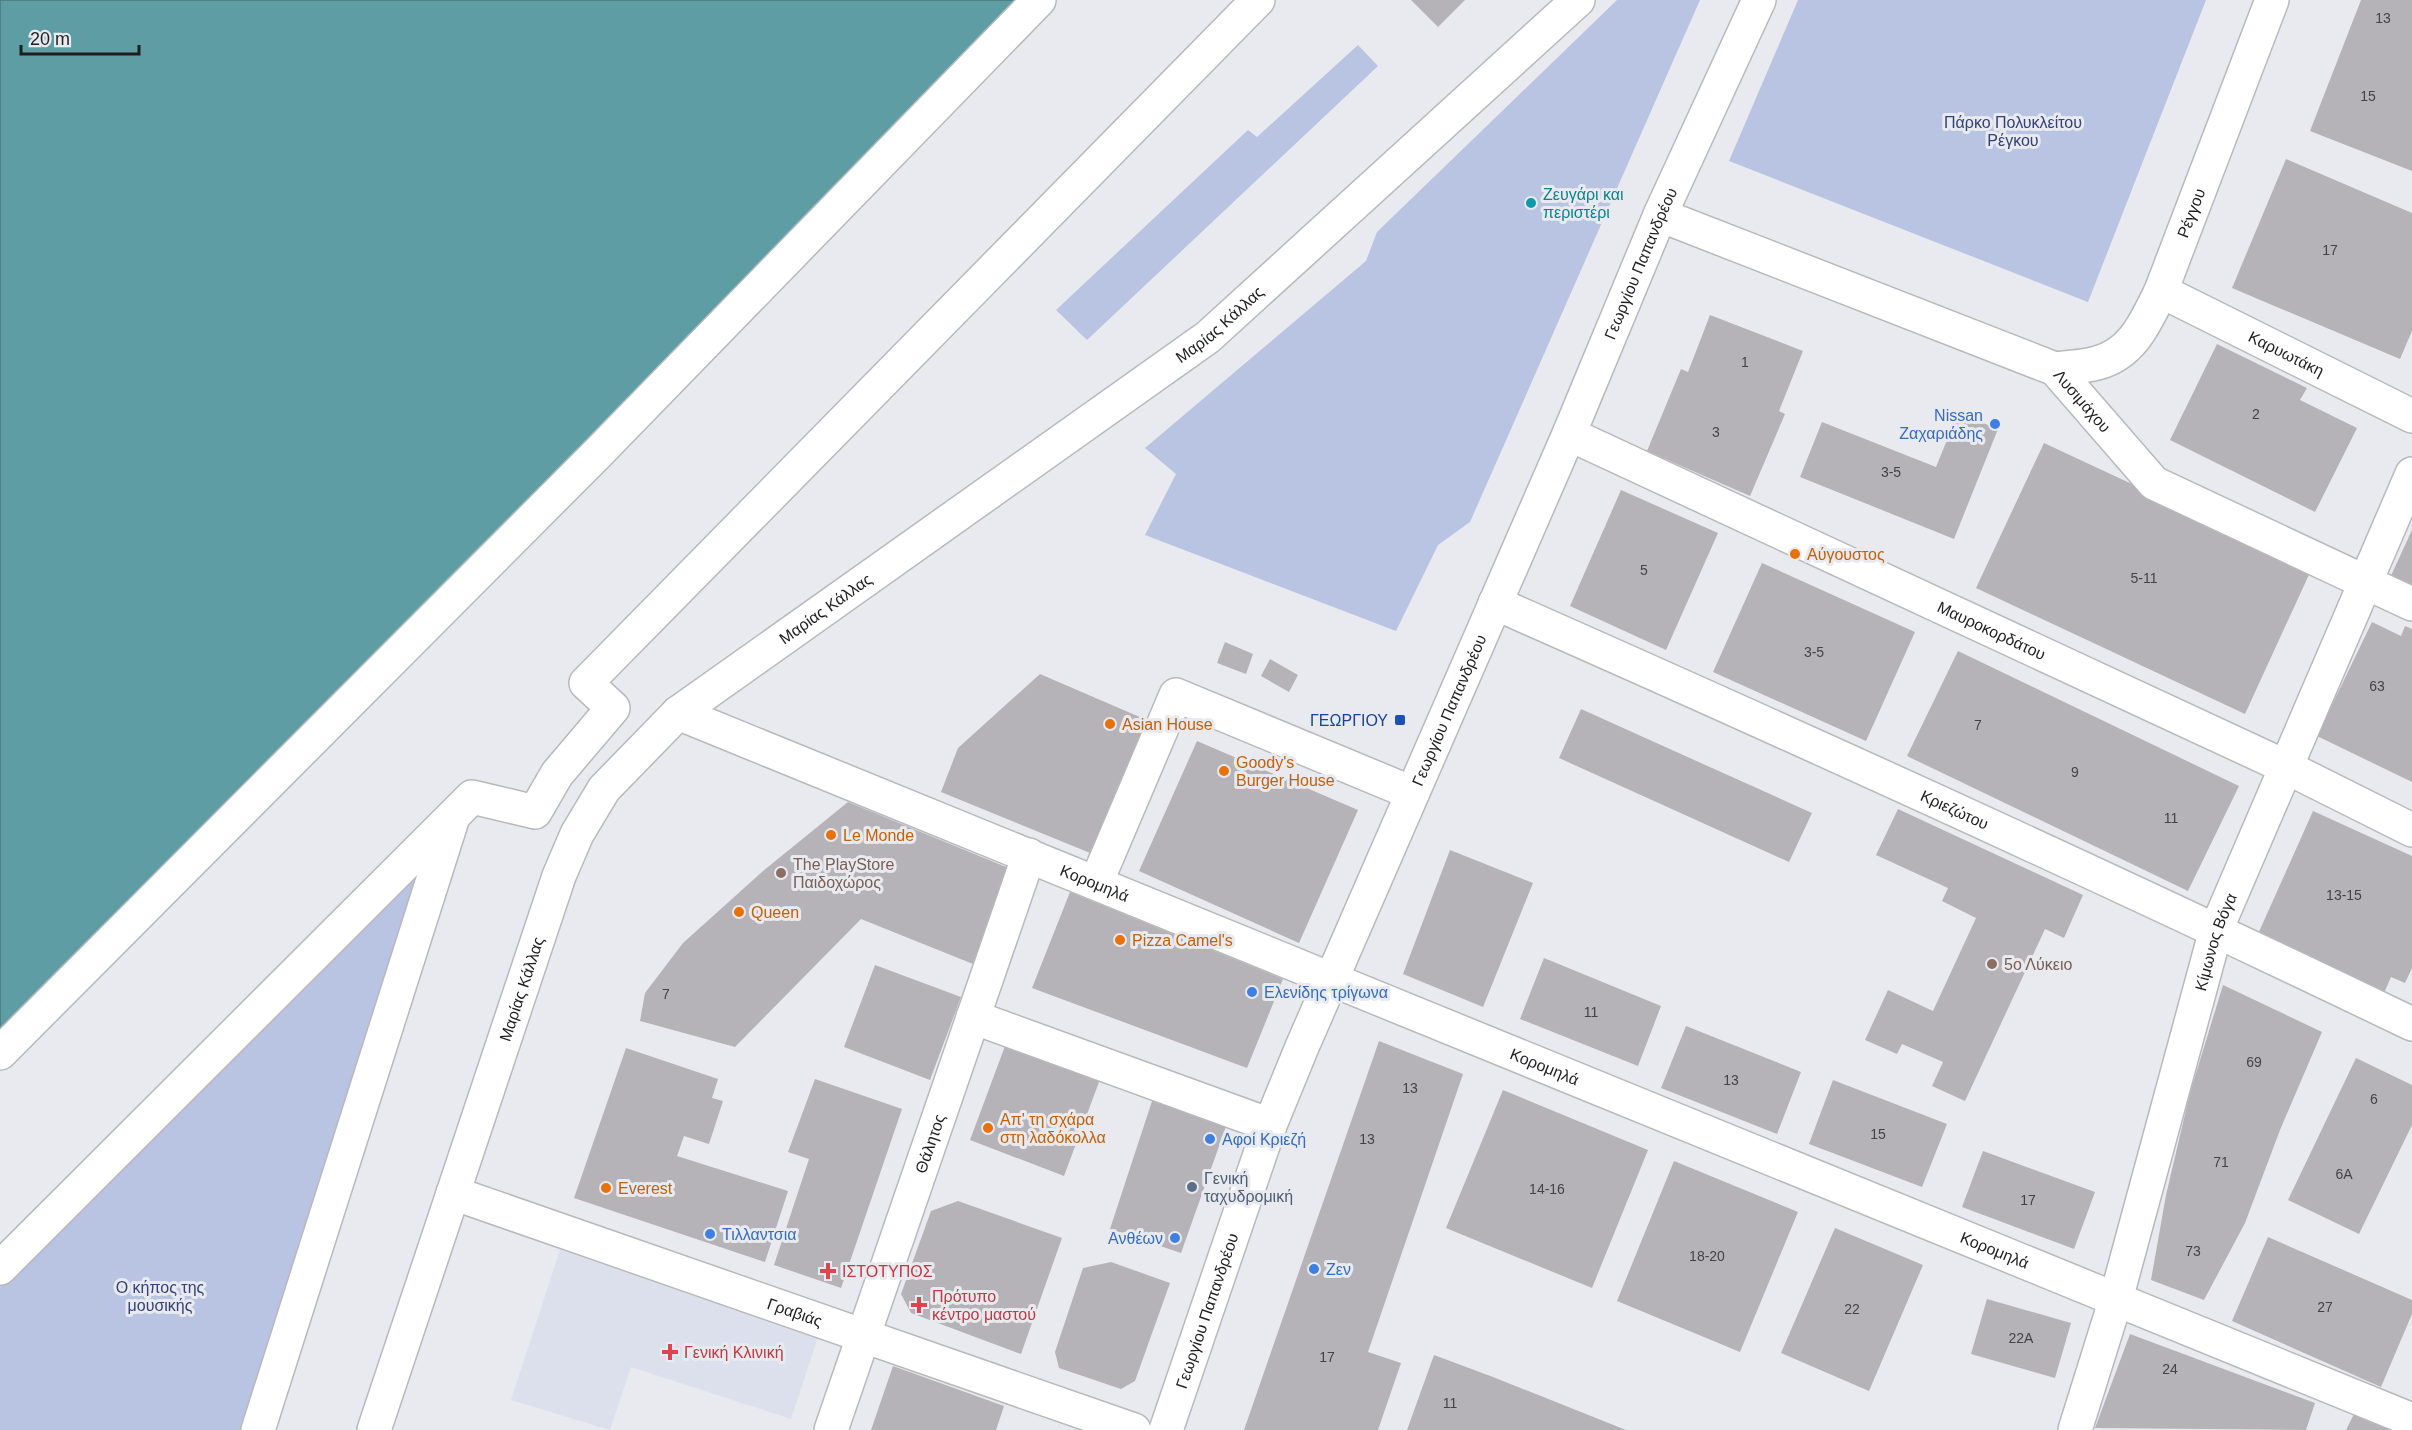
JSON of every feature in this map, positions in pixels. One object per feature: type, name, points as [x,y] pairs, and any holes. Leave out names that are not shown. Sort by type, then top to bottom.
[{"type":"street","points":[[0,1053],[587,464],[1039,0]]},
{"type":"street","points":[[0,1268],[472,797],[535,812],[557,774],[613,708],[586,683],[1258,0]]},
{"type":"street","name":"Μαρίας Κάλλας","points":[[374,1430],[559,876],[577,834],[604,789],[678,713],[1208,337],[1578,0]]},
{"type":"street","name":"Γεωργίου Παπανδρέου","points":[[1166,1430],[1270,1125],[1569,435],[1660,215],[1759,0]]},
{"type":"street","name":"Ρέγγου","points":[[2055,369],[2098,363],[2117,355],[2133,342],[2144,325],[2161,291],[2272,0]]},
{"type":"street","name":"Λυσιμάχου","points":[[1660,215],[2055,369],[2154,483],[2412,604]]},
{"type":"street","name":"Καρυωτάκη","points":[[2161,291],[2412,416]]},
{"type":"street","name":"Μαυροκορδάτου","points":[[1569,435],[2286,767],[2412,830]]},
{"type":"street","name":"Κίμωνος Βόγα","points":[[2074,1430],[2116,1299],[2216,930],[2412,474]]},
{"type":"street","name":"Κριεζώτου","points":[[1495,603],[1828,750],[2216,930],[2412,1024]]},
{"type":"street","points":[[1096,883],[1176,695],[1412,793]]},
{"type":"street","name":"Κορομηλά","points":[[678,713],[2412,1420]]},
{"type":"street","points":[[569,759],[604,789]]},
{"type":"street","points":[[258,1430],[453,816]]},
{"type":"street","name":"Θάλητος","points":[[831,1430],[1029,855]]},
{"type":"street","points":[[973,1017],[1270,1125]]},
{"type":"street","name":"Γραβιάς","points":[[453,1193],[1134,1430]]},
{"type":"shaded area","points":[[0,0],[1025,0],[0,1039]]},
{"type":"shaded area","name":"Γενική Κλινική","points":[[560,1250],[818,1337],[791,1419],[631,1367],[610,1430],[511,1400]]},
{"type":"green space","points":[[1617,0],[1700,0],[1470,522],[1438,545],[1396,631],[1145,535],[1176,474],[1145,448],[1366,261],[1377,232]]},
{"type":"green space","name":"Πάρκο Πολυκλείτου Ρέγκου","points":[[1798,0],[2206,0],[2088,302],[1729,161]]},
{"type":"green space","points":[[1358,45],[1378,66],[1087,340],[1056,310],[1248,130],[1257,137]]},
{"type":"green space","name":"Ο κήπος της μουσικής","points":[[453,816],[258,1430],[0,1430],[0,1268]]},
{"type":"building","points":[[1411,0],[1465,0],[1438,27]]},
{"type":"building","points":[[2361,0],[2412,0],[2412,171],[2310,131]]},
{"type":"building","points":[[2286,159],[2412,213],[2412,331],[2400,359],[2232,288]]},
{"type":"building","points":[[1710,315],[1803,351],[1779,411],[1785,414],[1750,496],[1647,451],[1681,369],[1688,372]]},
{"type":"building","points":[[2217,344],[2307,388],[2300,400],[2357,428],[2315,512],[2170,440]]},
{"type":"building","points":[[1958,413],[1998,429],[1954,539],[1800,477],[1822,422],[1936,467]]},
{"type":"building","points":[[2044,443],[2312,568],[2245,714],[1976,588]]},
{"type":"building","points":[[1621,490],[1718,533],[1666,650],[1570,606]]},
{"type":"building","points":[[2412,530],[2412,591],[2389,580]]},
{"type":"building","points":[[1762,563],[1915,632],[1866,741],[1713,672]]},
{"type":"building","points":[[2372,622],[2401,636],[2405,626],[2412,629],[2412,782],[2317,736]]},
{"type":"building","points":[[1225,642],[1253,654],[1246,674],[1217,663]]},
{"type":"building","points":[[1958,651],[2239,786],[2188,891],[1907,756]]},
{"type":"building","points":[[1270,659],[1298,675],[1289,692],[1261,676]]},
{"type":"building","points":[[1040,674],[1156,724],[1100,857],[941,792],[958,748]]},
{"type":"building","points":[[1581,709],[1812,813],[1789,862],[1559,758]]},
{"type":"building","points":[[1197,741],[1358,810],[1299,943],[1139,871]]},
{"type":"building","points":[[848,802],[1011,869],[973,964],[861,919],[735,1047],[640,1021],[645,993],[683,943],[763,871]]},
{"type":"building","name":"5ο Λύκειο","points":[[1898,809],[2083,895],[2064,938],[2045,929],[1965,1101],[1932,1086],[1943,1062],[1902,1044],[1897,1054],[1865,1040],[1888,990],[1933,1011],[1976,918],[1942,901],[1948,888],[1876,855]]},
{"type":"building","points":[[2313,811],[2412,856],[2412,968],[2405,983],[2391,977],[2384,993],[2258,934]]},
{"type":"building","points":[[1450,850],[1533,883],[1483,1007],[1403,974]]},
{"type":"building","points":[[1070,892],[1283,979],[1247,1068],[1032,988]]},
{"type":"building","points":[[1544,958],[1661,1006],[1638,1066],[1520,1019]]},
{"type":"building","points":[[875,965],[961,997],[930,1080],[844,1047]]},
{"type":"building","points":[[2223,985],[2322,1032],[2280,1130],[2245,1223],[2204,1300],[2151,1280],[2166,1195],[2190,1093]]},
{"type":"building","points":[[1686,1026],[1801,1072],[1777,1134],[1661,1088]]},
{"type":"building","points":[[1008,1038],[1102,1074],[1064,1176],[970,1140]]},
{"type":"building","points":[[1379,1041],[1463,1074],[1368,1352],[1401,1363],[1378,1430],[1244,1430]]},
{"type":"building","points":[[626,1048],[718,1079],[712,1098],[723,1101],[709,1144],[684,1136],[677,1156],[788,1191],[765,1262],[574,1198]]},
{"type":"building","points":[[2356,1058],[2412,1085],[2412,1125],[2359,1234],[2288,1200]]},
{"type":"building","points":[[815,1079],[902,1109],[841,1288],[774,1265],[809,1159],[788,1152]]},
{"type":"building","points":[[1833,1080],[1947,1124],[1922,1187],[1809,1144]]},
{"type":"building","points":[[1503,1090],[1648,1150],[1592,1288],[1446,1228]]},
{"type":"building","points":[[1154,1095],[1228,1121],[1181,1253],[1110,1229]]},
{"type":"building","points":[[1983,1151],[2095,1192],[2074,1249],[1962,1207]]},
{"type":"building","points":[[1674,1161],[1798,1212],[1740,1352],[1617,1301]]},
{"type":"building","points":[[958,1201],[1062,1238],[1021,1354],[911,1313],[901,1294],[931,1211]]},
{"type":"building","points":[[1835,1228],[1923,1265],[1869,1391],[1781,1353]]},
{"type":"building","points":[[2268,1237],[2412,1300],[2412,1314],[2381,1387],[2232,1321]]},
{"type":"building","points":[[1111,1262],[1170,1283],[1135,1381],[1121,1389],[1059,1368],[1055,1352],[1083,1268]]},
{"type":"building","points":[[1987,1299],[2071,1323],[2055,1378],[1971,1354]]},
{"type":"building","points":[[2130,1334],[2315,1403],[2306,1430],[2095,1428]]},
{"type":"building","points":[[1434,1355],[1493,1377],[1626,1430],[1407,1430]]},
{"type":"building","points":[[893,1366],[1004,1406],[996,1430],[871,1430]]},
{"type":"building","points":[[2356,1410],[2399,1430],[2346,1430]]},
{"type":"place","name":"Ζευγάρι και περιστέρι","points":[[1531,203]]},
{"type":"place","name":"Nissan Ζαχαριάδης","points":[[1995,424]]},
{"type":"place","name":"Αύγουστος","points":[[1795,554]]},
{"type":"place","name":"ΓΕΩΡΓΙΟΥ","points":[[1400,720]]},
{"type":"place","name":"Asian House","points":[[1110,724]]},
{"type":"place","name":"Goody's Burger House","points":[[1224,771]]},
{"type":"place","name":"Le Monde","points":[[831,835]]},
{"type":"place","name":"The PlayStore Παιδοχώρος","points":[[781,873]]},
{"type":"place","name":"Queen","points":[[739,912]]},
{"type":"place","name":"Pizza Camel's","points":[[1120,940]]},
{"type":"place","name":"5ο Λύκειο","points":[[1992,964]]},
{"type":"place","name":"Ελενίδης τρίγωνα","points":[[1252,992]]},
{"type":"place","name":"Απ' τη σχάρα στη λαδόκολλα","points":[[988,1128]]},
{"type":"place","name":"Αφοί Κριεζή","points":[[1210,1139]]},
{"type":"place","name":"Γενική ταχυδρομική","points":[[1192,1187]]},
{"type":"place","name":"Everest","points":[[606,1188]]},
{"type":"place","name":"Τιλλαντσια","points":[[710,1234]]},
{"type":"place","name":"Ανθέων","points":[[1175,1238]]},
{"type":"place","name":"Ζεν","points":[[1314,1269]]},
{"type":"place","name":"ΙΣΤΟΤΥΠΟΣ","points":[[828,1271]]},
{"type":"place","name":"Πρότυπο κέντρο μαστού","points":[[919,1305]]},
{"type":"place","name":"Γενική Κλινική","points":[[670,1352]]}]
